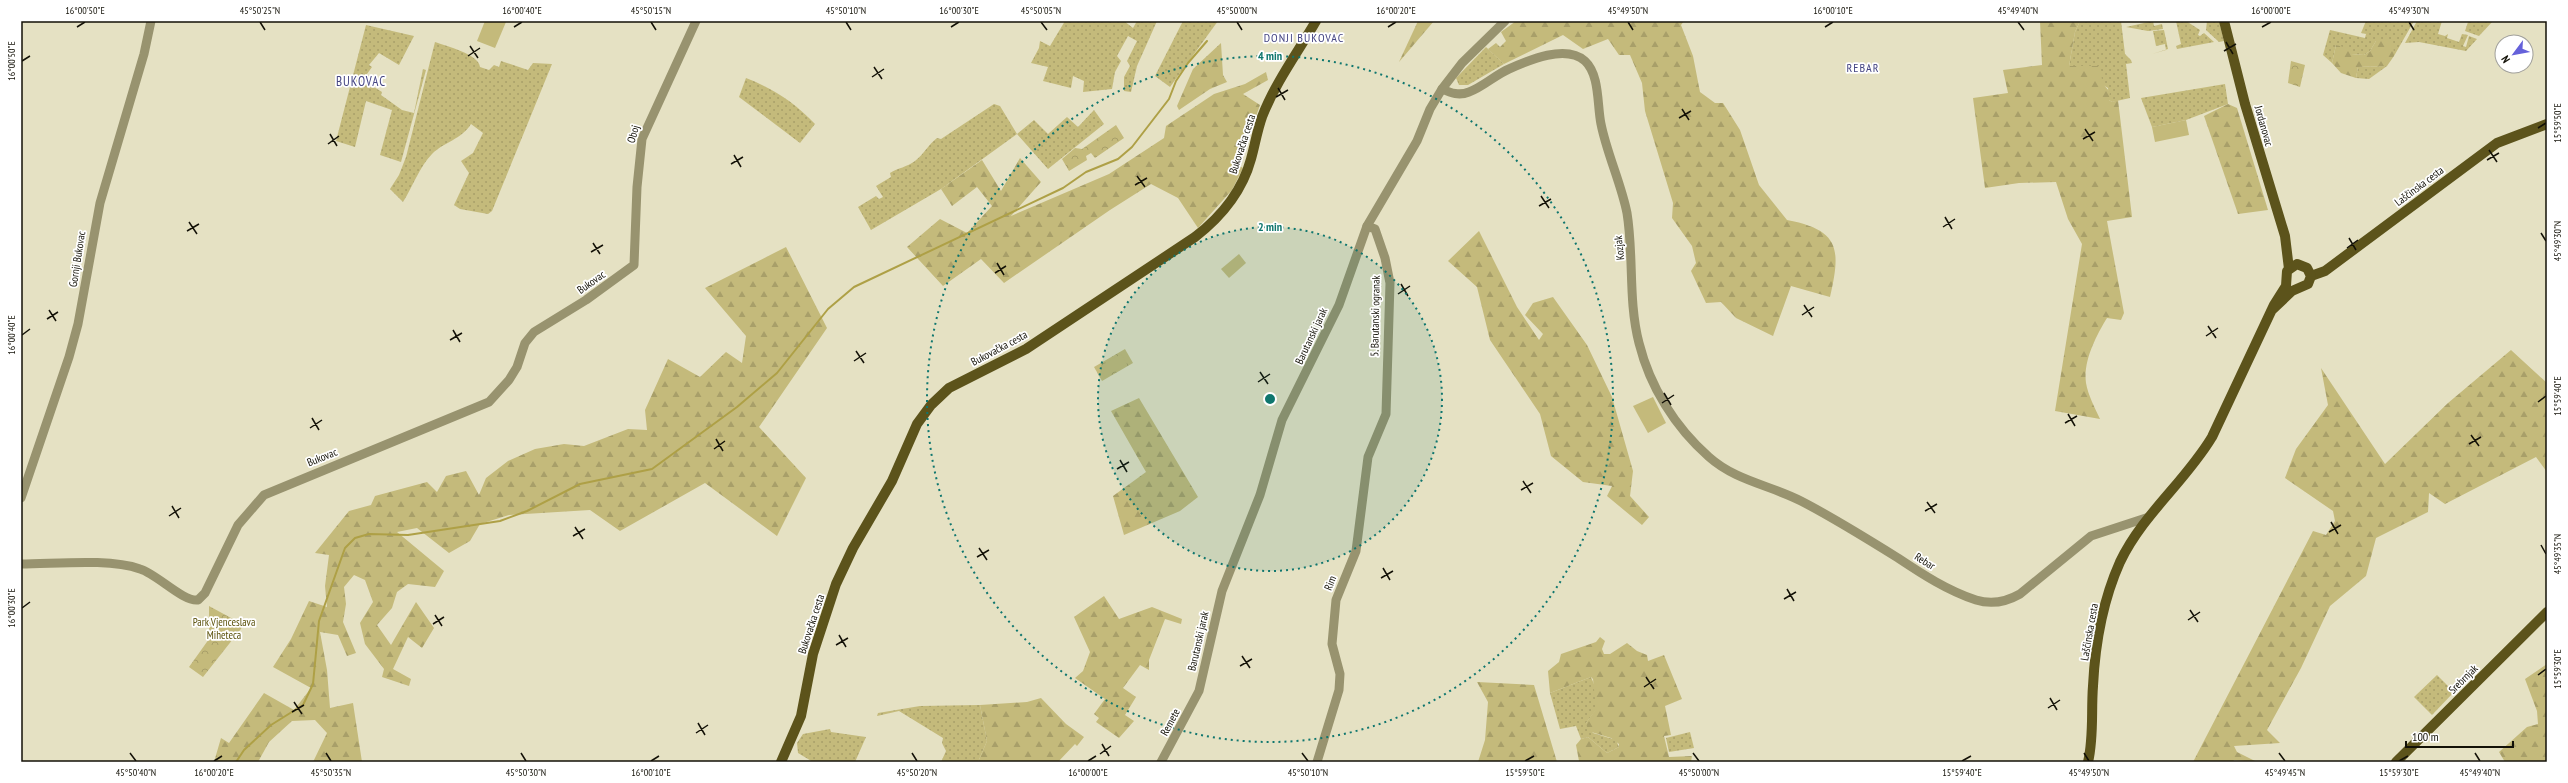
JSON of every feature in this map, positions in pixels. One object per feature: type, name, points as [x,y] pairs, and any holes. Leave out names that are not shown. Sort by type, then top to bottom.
[{"type":"main road","name":"Bukovačka cesta","points":[[781,762],[801,716],[813,654],[836,584],[853,548],[892,481],[917,424],[924,413],[949,388],[1032,344],[1194,237],[1217,218],[1236,194],[1251,160],[1262,117],[1316,21]]},
{"type":"main road","name":"Jordanovac","points":[[2224,21],[2245,104],[2285,236],[2289,269]]},
{"type":"main road","name":"Laščinska cesta","points":[[2311,276],[2326,270],[2497,143],[2547,124]]},
{"type":"main road","name":"Jordanovac","points":[[2285,236],[2301,265]]},
{"type":"main road","points":[[2294,265],[2301,265],[2307,268],[2311,276],[2308,284],[2298,289],[2290,286],[2287,280],[2289,269],[2294,265]]},
{"type":"main road","name":"Laščinska cesta","points":[[2088,762],[2091,741],[2093,685],[2102,620],[2113,580],[2133,539],[2149,517],[2201,455],[2212,437],[2287,280]]},
{"type":"main road","name":"Laščinska cesta","points":[[2271,311],[2286,296],[2298,289]]},
{"type":"main road","name":"Srebrnjak","points":[[2396,762],[2547,612]]},
{"type":"street","name":"Gornji Bukovac","points":[[21,498],[69,357],[78,324],[101,197],[144,54],[151,21]]},
{"type":"street","name":"Oboj","points":[[634,265],[636,187],[642,139],[696,21]]},
{"type":"street","name":"Barutanski jarak","points":[[1199,691],[1222,591],[1260,495],[1282,420],[1339,305],[1367,226],[1417,141],[1430,109],[1442,89],[1462,63],[1505,21]]},
{"type":"street","name":"Kozjak","points":[[1442,89],[1457,94],[1469,92],[1509,69],[1558,54],[1576,56],[1588,64],[1594,79],[1605,141],[1627,212],[1632,251],[1636,328],[1641,350],[1654,385],[1681,428],[1719,465],[1740,478],[1789,495],[1811,506]]},
{"type":"street","name":"5. Barutanski ogranak","points":[[1367,226],[1375,229],[1385,258],[1390,283],[1386,414]]},
{"type":"street","name":"Bukovac","points":[[21,564],[127,565],[150,573],[189,599],[198,600],[206,593],[238,525],[264,495],[489,402],[509,380],[517,367],[525,343],[534,332],[586,300],[634,265]]},
{"type":"street","name":"Rim","points":[[1317,762],[1339,690],[1340,674],[1332,644],[1336,600],[1356,551],[1368,457],[1386,414]]},
{"type":"street","name":"Rebar","points":[[1811,506],[1929,578],[1970,598],[1983,602],[2000,602],[2014,598],[2091,536],[2124,525]]},
{"type":"street","points":[[2124,525],[2149,517]]},
{"type":"street","points":[[2124,525],[2131,530],[2133,539]]},
{"type":"street","name":"Remete","points":[[1161,762],[1199,691]]},
{"type":"green space","points":[[485,21],[506,22],[495,48],[477,41]]},
{"type":"green space","points":[[1065,21],[1124,21],[1133,28],[1137,21],[1157,21],[1137,66],[1131,92],[1124,91],[1124,77],[1130,66],[1127,61],[1137,41],[1128,36],[1117,56],[1121,61],[1115,72],[1112,89],[1083,92],[1084,81],[1073,76],[1071,88],[1043,81],[1048,67],[1031,63],[1039,48],[1040,41],[1050,46]]},
{"type":"green space","points":[[1183,21],[1218,21],[1170,87],[1155,76]]},
{"type":"green space","points":[[1418,21],[1434,21],[1399,62]]},
{"type":"green space","points":[[1516,21],[1684,21],[1681,25],[1693,56],[1700,92],[1715,103],[1723,103],[1740,130],[1759,185],[1787,220],[1805,224],[1818,230],[1827,236],[1832,244],[1835,254],[1835,266],[1830,297],[1791,286],[1773,336],[1736,318],[1721,302],[1706,303],[1691,271],[1696,263],[1692,246],[1672,218],[1673,203],[1645,111],[1642,83],[1630,55],[1619,55],[1608,39],[1583,49],[1563,35],[1504,64],[1488,49],[1496,43],[1500,47],[1506,41],[1501,32]]},
{"type":"green space","points":[[2040,21],[2080,21],[2075,32],[2069,66],[2099,66],[2103,84],[2110,92],[2109,100],[2112,102],[2118,100],[2132,217],[2107,221],[2124,313],[2121,320],[2107,318],[2091,349],[2086,366],[2087,388],[2100,419],[2055,411],[2082,244],[2068,219],[2056,182],[2019,183],[1985,188],[1973,98],[2008,93],[2003,70],[2042,65]]},
{"type":"green space","points":[[2080,21],[2121,21],[2125,54],[2132,63],[2126,64],[2130,98],[2112,102],[2109,100],[2108,88],[2069,66],[2075,32]]},
{"type":"green space","points":[[2153,21],[2154,26],[2162,24],[2163,29],[2148,31],[2126,27]]},
{"type":"green space","points":[[2176,21],[2186,21],[2200,30],[2198,35],[2200,36],[2204,33],[2214,42],[2177,49],[2176,46],[2181,44]]},
{"type":"green space","points":[[2207,21],[2219,21],[2224,41],[2219,42],[2206,30]]},
{"type":"green space","points":[[2366,21],[2414,21],[2394,56],[2389,42],[2376,41],[2370,51],[2364,55],[2351,54],[2336,45],[2332,63],[2323,55],[2330,30],[2365,38],[2366,34],[2361,33]]},
{"type":"green space","points":[[2417,21],[2442,21],[2438,34],[2445,36],[2448,34],[2447,38],[2459,42],[2462,34],[2468,35],[2463,46],[2466,47],[2469,36],[2477,39],[2466,51],[2419,42],[2405,43]]},
{"type":"green space","points":[[2466,21],[2493,21],[2479,36],[2465,31],[2468,22]]},
{"type":"green space","points":[[366,25],[414,36],[399,65],[379,53],[369,65],[372,67],[367,74],[373,78],[369,84],[382,92],[381,95],[402,110],[414,113],[423,69],[426,70],[401,162],[380,155],[392,110],[366,101],[355,147],[336,141]]},
{"type":"green space","points":[[2164,30],[2168,49],[2166,50],[2165,44],[2156,46],[2153,31]]},
{"type":"green space","points":[[2376,41],[2393,41],[2394,56],[2387,66],[2358,67],[2356,78],[2341,73],[2332,63],[2336,45],[2347,48],[2351,54],[2364,55],[2370,51]]},
{"type":"green space","points":[[435,42],[468,54],[478,62],[480,67],[489,70],[494,65],[499,67],[501,61],[528,70],[533,63],[552,64],[492,211],[488,214],[460,209],[454,205],[469,173],[461,161],[473,153],[483,133],[471,124],[458,137],[442,146],[432,154],[420,171],[403,202],[390,189],[399,175],[406,157]]},
{"type":"green space","points":[[1221,43],[1223,75],[1227,82],[1210,89],[1179,110],[1177,106],[1193,69]]},
{"type":"green space","points":[[1486,47],[1504,64],[1468,85],[1459,85],[1456,78]]},
{"type":"green space","points":[[2291,61],[2305,65],[2300,87],[2288,83]]},
{"type":"green space","points":[[2387,66],[2369,79],[2356,78],[2358,67]]},
{"type":"green space","points":[[1266,72],[1268,80],[1243,94],[1260,105],[1251,130],[1243,136],[1237,164],[1243,168],[1232,190],[1198,228],[1178,198],[1151,184],[1110,210],[1004,283],[981,259],[943,286],[907,247],[940,219],[967,233],[992,206],[977,187],[952,206],[941,189],[982,160],[1001,191],[1020,158],[1041,182],[1011,216],[1109,174],[1164,138],[1166,126],[1214,94],[1245,84]]},
{"type":"green space","points":[[746,78],[783,97],[815,124],[800,143],[739,97]]},
{"type":"green space","points":[[2225,84],[2228,104],[2186,120],[2152,127],[2141,98]]},
{"type":"green space","points":[[994,104],[1000,106],[1017,134],[941,189],[871,230],[858,207],[876,196],[879,199],[883,197],[876,186],[891,177],[890,173],[915,161],[937,138],[941,139]]},
{"type":"green space","points":[[2228,104],[2237,108],[2268,210],[2238,214],[2204,116]]},
{"type":"green space","points":[[1094,110],[1104,124],[1048,169],[1017,134],[1034,120],[1048,134],[1067,117],[1078,127]]},
{"type":"green space","points":[[2186,120],[2189,135],[2155,142],[2152,127]]},
{"type":"green space","points":[[1116,125],[1124,138],[1095,158],[1091,153],[1086,156],[1087,160],[1069,171],[1062,159],[1075,148],[1082,149]]},
{"type":"green space","points":[[1479,231],[1517,307],[1539,340],[1543,334],[1525,315],[1533,303],[1553,297],[1587,345],[1612,397],[1633,471],[1630,496],[1649,517],[1642,525],[1607,496],[1612,486],[1583,482],[1551,456],[1540,414],[1490,340],[1477,287],[1448,261]]},
{"type":"green space","points":[[786,247],[827,328],[759,427],[806,478],[777,536],[705,483],[620,531],[590,510],[509,515],[480,524],[470,541],[449,553],[417,528],[397,532],[444,571],[435,587],[408,584],[397,592],[392,608],[377,625],[391,645],[416,602],[434,628],[422,648],[408,637],[393,669],[411,679],[409,686],[382,677],[384,669],[365,644],[360,623],[373,602],[365,580],[354,575],[344,587],[346,604],[343,622],[356,653],[347,656],[338,635],[320,632],[327,670],[330,708],[353,703],[362,762],[313,762],[327,733],[315,720],[292,721],[269,742],[258,762],[214,762],[221,738],[229,743],[264,693],[294,710],[311,688],[273,667],[291,639],[309,601],[327,607],[325,586],[329,555],[315,553],[349,511],[371,505],[375,496],[427,482],[437,492],[446,476],[466,471],[479,495],[486,478],[508,461],[535,449],[564,444],[584,446],[628,429],[647,430],[645,410],[668,359],[700,377],[726,352],[742,363],[746,336],[705,288]]},
{"type":"green space","points":[[1239,254],[1246,263],[1229,278],[1221,269]]},
{"type":"green space","points":[[1125,349],[1133,363],[1102,381],[1094,367]]},
{"type":"green space","points":[[2511,350],[2547,383],[2547,472],[2536,457],[2445,504],[2429,493],[2428,512],[2376,538],[2366,576],[2330,606],[2301,668],[2267,730],[2280,743],[2234,746],[2237,752],[2257,762],[2234,760],[2233,762],[2193,762],[2313,531],[2326,535],[2335,521],[2333,511],[2285,478],[2296,449],[2328,405],[2321,368],[2385,464],[2448,403]]},
{"type":"green space","points":[[1121,354],[1127,364],[1105,377],[1099,367]]},
{"type":"green space","points":[[1653,397],[1666,423],[1648,433],[1633,406]]},
{"type":"green space","points":[[1139,398],[1198,497],[1180,511],[1124,535],[1113,496],[1146,472],[1111,411]]},
{"type":"green space","points":[[1104,596],[1119,619],[1152,607],[1182,619],[1181,624],[1165,619],[1149,660],[1149,670],[1140,665],[1123,688],[1136,697],[1125,715],[1134,721],[1119,738],[1096,722],[1099,718],[1094,714],[1105,699],[1075,678],[1083,671],[1090,652],[1074,617]]},
{"type":"green space","name":"Park Vjenceslava Miheteca","points":[[209,606],[244,625],[203,677],[189,667],[209,639]]},
{"type":"green space","points":[[1600,637],[1605,641],[1602,649],[1604,654],[1610,654],[1627,643],[1637,651],[1647,655],[1648,661],[1664,655],[1682,699],[1665,706],[1671,735],[1664,736],[1669,757],[1692,756],[1691,762],[1575,762],[1579,761],[1576,745],[1581,739],[1588,737],[1607,753],[1619,747],[1619,744],[1611,738],[1588,731],[1586,723],[1596,709],[1593,679],[1591,677],[1550,693],[1548,671],[1559,662],[1561,654],[1596,642]]},
{"type":"green space","points":[[2547,664],[2547,762],[2505,762],[2499,752],[2527,727],[2538,724],[2537,711],[2525,679]]},
{"type":"green space","points":[[2437,675],[2454,692],[2432,715],[2414,697]]},
{"type":"green space","points":[[1591,677],[1596,689],[1596,710],[1586,723],[1593,733],[1616,740],[1619,747],[1607,753],[1588,737],[1581,739],[1576,726],[1560,729],[1550,693]]},
{"type":"green space","points":[[1477,682],[1534,685],[1557,762],[1478,762],[1485,740],[1488,702]]},
{"type":"green space","points":[[1041,698],[1066,724],[1084,737],[1077,746],[1075,744],[1058,762],[978,762],[987,741],[980,705],[1027,702]]},
{"type":"green space","points":[[980,705],[987,741],[978,762],[941,762],[946,751],[942,743],[943,738],[899,711],[877,716],[878,713],[920,706]]},
{"type":"green space","points":[[830,729],[831,732],[866,737],[855,762],[813,762],[798,753],[797,743],[803,734]]},
{"type":"green space","points":[[1690,732],[1694,748],[1669,752],[1666,738]]},
{"type":"waterway","points":[[236,762],[244,750],[271,725],[303,705],[313,684],[319,621],[345,548],[355,538],[369,534],[408,535],[500,521],[527,511],[580,484],[652,469],[737,407],[777,373],[828,309],[854,287],[1063,188],[1086,172],[1118,159],[1132,147],[1169,99],[1176,81],[1188,63],[1207,41]]},
{"type":"district","name":"DONJI BUKOVAC","points":[[1304,37]]},
{"type":"district","name":"REBAR","points":[[1863,67]]},
{"type":"district","name":"BUKOVAC","points":[[361,81]]}]
